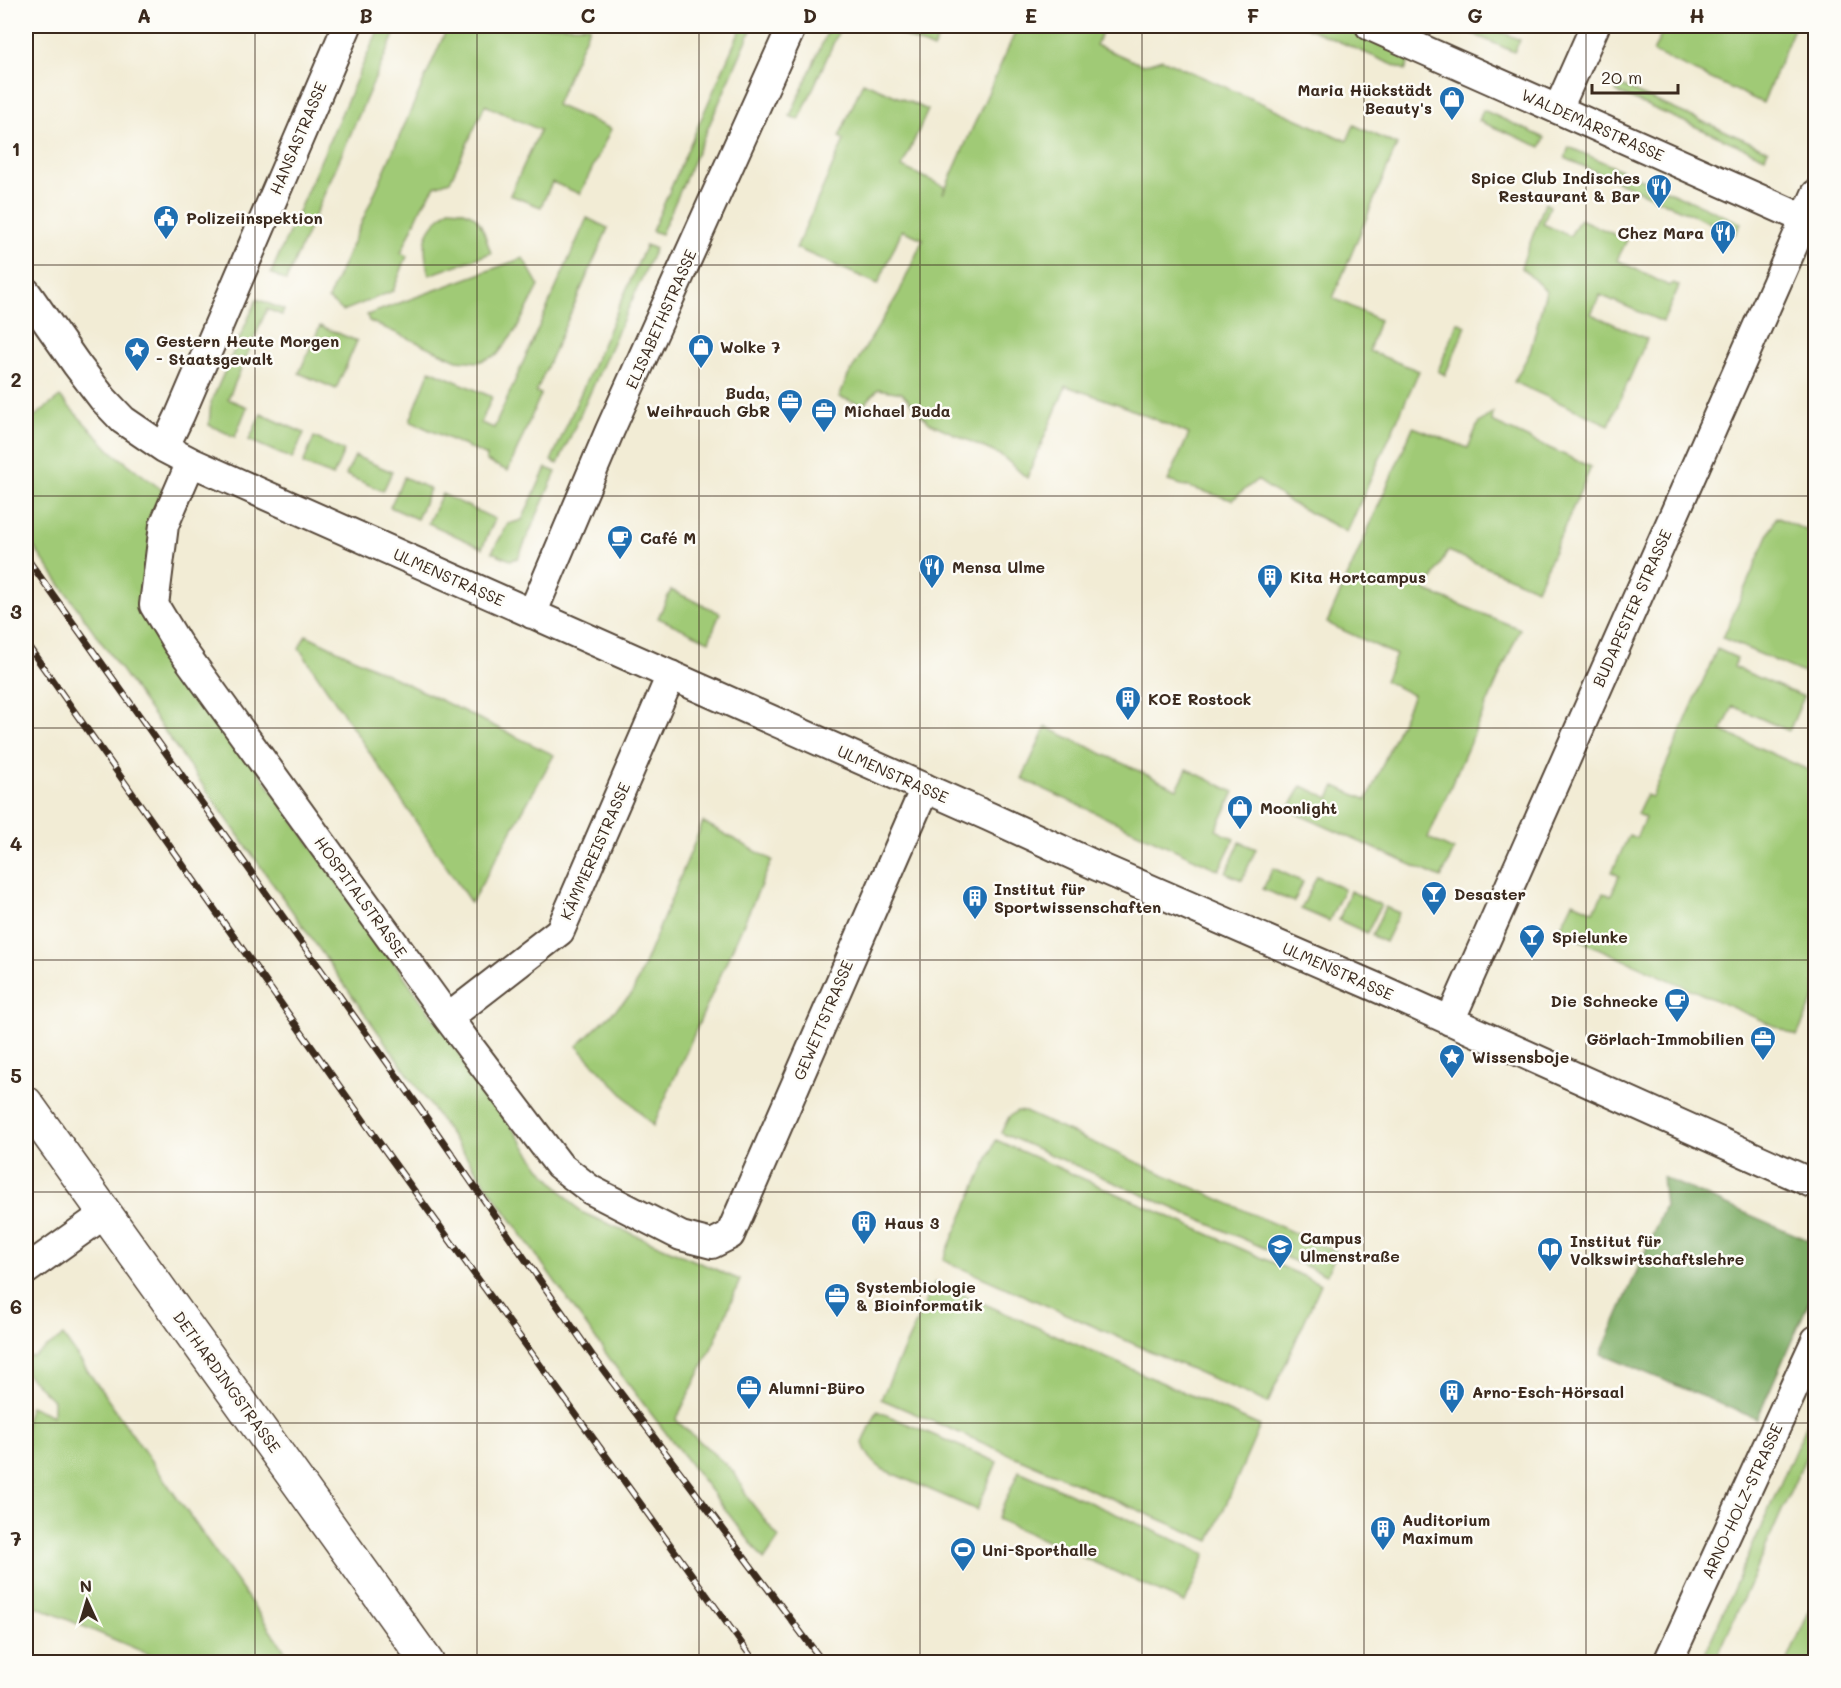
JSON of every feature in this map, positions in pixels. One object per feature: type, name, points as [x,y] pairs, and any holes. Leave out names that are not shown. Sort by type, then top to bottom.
[{"type":"street","name":"HANSASTRASSE","points":[[164,448],[180,416],[346,26]]},
{"type":"street","name":"ELISABETHSTRASSE","points":[[532,614],[610,430],[792,26]]},
{"type":"street","name":"WALDEMARSTRASSE","points":[[1370,26],[1558,109],[1812,213]]},
{"type":"street","points":[[1558,109],[1595,26]]},
{"type":"street","name":"BUDAPESTER STRASSE","points":[[1450,1021],[1812,213]]},
{"type":"street","name":"ULMENSTRASSE","points":[[26,292],[103,399],[123,420],[164,448],[191,462],[1097,866],[1360,980],[1815,1185]]},
{"type":"street","name":"HOSPITALSTRASSE","points":[[191,462],[164,525],[154,605],[177,643],[448,1018],[559,1165],[591,1190],[681,1236],[712,1244]]},
{"type":"street","name":"KÄMMEREISTRASSE","points":[[448,1018],[560,931],[671,675]]},
{"type":"street","name":"GEWETTSTRASSE","points":[[712,1244],[730,1235],[925,788]]},
{"type":"street","name":"DETHARDINGSTRASSE","points":[[26,1103],[427,1662]]},
{"type":"street","points":[[26,1270],[106,1213]]},
{"type":"street","name":"ARNO-HOLZ-STRASSE","points":[[1668,1662],[1815,1340]]},
{"type":"green space","points":[[380,26],[398,26],[286,281],[271,273]]},
{"type":"green space","points":[[448,26],[590,26],[556,105],[611,129],[580,194],[552,182],[541,207],[510,195],[540,130],[485,105],[450,181],[435,186],[422,206],[401,253],[407,256],[393,291],[343,311],[328,299]]},
{"type":"green space","points":[[742,26],[753,26],[661,234],[652,231]]},
{"type":"green space","points":[[830,26],[841,26],[799,120],[790,116]]},
{"type":"green space","points":[[896,26],[944,26],[933,49],[893,31]]},
{"type":"green space","points":[[1018,26],[1105,26],[1096,45],[1143,65],[1162,59],[1347,141],[1354,125],[1397,145],[1333,298],[1379,320],[1369,351],[1419,371],[1347,532],[1291,503],[1257,480],[1232,500],[1168,481],[1189,434],[1118,404],[1066,386],[1027,478],[1002,456],[928,422],[902,393],[878,389],[864,405],[839,397],[848,376],[899,293],[923,239],[902,230],[878,284],[796,248],[844,140],[839,137],[863,82],[928,110],[902,167],[945,187],[943,194]]},
{"type":"green space","points":[[1303,26],[1337,26],[1411,58],[1405,70]]},
{"type":"green space","points":[[1455,26],[1488,26],[1520,40],[1514,52]]},
{"type":"green space","points":[[1665,26],[1795,26],[1763,103],[1653,52]]},
{"type":"green space","points":[[1619,85],[1768,150],[1765,157],[1616,92]]},
{"type":"green space","points":[[1483,110],[1545,138],[1541,147],[1479,121]]},
{"type":"green space","points":[[1569,147],[1741,223],[1735,234],[1565,158]]},
{"type":"green space","points":[[1545,203],[1550,206],[1543,224],[1570,236],[1580,219],[1627,240],[1617,260],[1669,286],[1674,283],[1679,286],[1663,322],[1600,295],[1591,314],[1647,339],[1609,425],[1514,382],[1530,352],[1546,291],[1521,267]]},
{"type":"green space","points":[[449,209],[468,212],[479,221],[491,253],[429,275],[425,254],[426,238],[434,224]]},
{"type":"green space","points":[[587,218],[608,228],[536,392],[541,394],[508,471],[486,461],[487,456],[410,421],[430,370],[492,397],[481,423],[494,428]]},
{"type":"green space","points":[[646,245],[655,249],[558,464],[551,461]]},
{"type":"green space","points":[[523,258],[539,286],[516,330],[497,355],[478,362],[457,360],[369,321],[367,315]]},
{"type":"green space","points":[[257,299],[284,310],[282,315],[267,309],[228,399],[247,407],[235,437],[209,425],[211,402]]},
{"type":"green space","points":[[1458,322],[1466,326],[1445,375],[1438,371]]},
{"type":"green space","points":[[320,326],[357,341],[336,389],[299,373]]},
{"type":"green space","points":[[60,397],[111,451],[170,496],[160,523],[170,647],[542,1170],[581,1212],[740,1280],[715,1341],[676,1420],[734,1472],[750,1501],[779,1538],[764,1560],[622,1376],[26,536],[26,423]]},
{"type":"green space","points":[[1493,412],[1492,422],[1591,467],[1537,589],[1448,551],[1426,591],[1520,629],[1428,838],[1454,850],[1441,878],[1288,810],[1302,786],[1329,798],[1335,786],[1367,800],[1413,695],[1385,681],[1396,655],[1327,623],[1413,427],[1468,448],[1478,424]]},
{"type":"green space","points":[[261,414],[304,433],[292,459],[249,440]]},
{"type":"green space","points":[[314,437],[344,451],[333,476],[303,464]]},
{"type":"green space","points":[[355,456],[392,472],[383,491],[346,475]]},
{"type":"green space","points":[[546,468],[556,472],[518,558],[510,560],[492,552],[508,524],[522,520]]},
{"type":"green space","points":[[404,477],[430,489],[417,519],[390,507]]},
{"type":"green space","points":[[442,494],[495,519],[482,548],[428,523]]},
{"type":"green space","points":[[1776,517],[1815,534],[1815,678],[1723,638]]},
{"type":"green space","points":[[671,590],[720,613],[709,641],[658,618]]},
{"type":"green space","points":[[306,635],[554,755],[471,903],[299,648]]},
{"type":"green space","points":[[1717,649],[1737,658],[1734,667],[1804,697],[1789,731],[1733,706],[1722,731],[1815,773],[1815,997],[1797,1036],[1559,931],[1573,902],[1594,911],[1603,893],[1611,895],[1619,876],[1612,872],[1629,835],[1636,838],[1645,818],[1637,814],[1646,795],[1652,797]]},
{"type":"green space","points":[[1046,727],[1177,789],[1187,769],[1234,792],[1216,830],[1234,839],[1219,870],[1022,779]]},
{"type":"green space","points":[[703,822],[772,860],[653,1126],[577,1046],[632,994]]},
{"type":"green space","points":[[1240,842],[1256,849],[1242,880],[1226,873]]},
{"type":"green space","points":[[1273,868],[1303,882],[1294,902],[1263,889]]},
{"type":"green space","points":[[1317,876],[1344,889],[1329,921],[1301,909]]},
{"type":"green space","points":[[1350,891],[1381,905],[1367,933],[1339,920]]},
{"type":"green space","points":[[1385,907],[1399,913],[1385,942],[1372,936]]},
{"type":"green space","points":[[1017,1111],[1025,1112],[1337,1252],[1326,1275],[1001,1133],[1009,1117]]},
{"type":"green space","points":[[996,1140],[1321,1284],[1268,1403],[943,1260]]},
{"type":"green space","points":[[1662,1177],[1815,1243],[1815,1288],[1757,1419],[1601,1354],[1665,1206]]},
{"type":"green space","points":[[935,1282],[1260,1426],[1210,1541],[881,1399]]},
{"type":"green space","points":[[63,1336],[293,1662],[167,1662],[26,1602],[26,1418],[30,1406],[53,1416],[53,1400],[26,1374],[26,1357],[34,1356]]},
{"type":"green space","points":[[1815,1406],[1815,1436],[1715,1662],[1701,1662]]},
{"type":"green space","points":[[877,1411],[997,1462],[977,1510],[882,1469],[875,1463],[868,1455],[863,1443]]},
{"type":"green space","points":[[1019,1471],[1206,1554],[1185,1603],[997,1519]]},
{"type":"green space","points":[[1815,1598],[1815,1662],[1787,1662]]},
{"type":"railway","points":[[26,557],[426,1117],[592,1355],[823,1662]]},
{"type":"railway","points":[[26,643],[381,1145],[755,1662]]},
{"type":"place","name":"Maria Hückstädt Beauty's","points":[[1452,122]]},
{"type":"place","name":"Spice Club Indisches Restaurant & Bar","points":[[1659,210]]},
{"type":"place","name":"Polizeiinspektion","points":[[166,241]]},
{"type":"place","name":"Chez Mara","points":[[1723,256]]},
{"type":"place","name":"Wolke 7","points":[[701,370]]},
{"type":"place","name":"Gestern Heute Morgen - Staatsgewalt","points":[[137,373]]},
{"type":"place","name":"Buda, Weihrauch GbR","points":[[790,425]]},
{"type":"place","name":"Michael Buda","points":[[824,434]]},
{"type":"place","name":"Café M","points":[[620,561]]},
{"type":"place","name":"Mensa Ulme","points":[[932,590]]},
{"type":"place","name":"Kita Hortcampus","points":[[1270,600]]},
{"type":"place","name":"KOE Rostock","points":[[1128,722]]},
{"type":"place","name":"Moonlight","points":[[1240,831]]},
{"type":"place","name":"Desaster","points":[[1434,917]]},
{"type":"place","name":"Institut für Sportwissenschaften","points":[[975,921]]},
{"type":"place","name":"Spielunke","points":[[1532,960]]},
{"type":"place","name":"Die Schnecke","points":[[1677,1024]]},
{"type":"place","name":"Görlach-Immobilien","points":[[1763,1062]]},
{"type":"place","name":"Wissensboje","points":[[1452,1080]]},
{"type":"place","name":"Haus 3","points":[[864,1246]]},
{"type":"place","name":"Campus Ulmenstraße","points":[[1280,1270]]},
{"type":"place","name":"Institut für Volkswirtschaftslehre","points":[[1550,1273]]},
{"type":"place","name":"Systembiologie & Bioinformatik","points":[[837,1319]]},
{"type":"place","name":"Alumni-Büro","points":[[749,1411]]},
{"type":"place","name":"Arno-Esch-Hörsaal","points":[[1452,1415]]},
{"type":"place","name":"Auditorium Maximum","points":[[1383,1552]]},
{"type":"place","name":"Uni-Sporthalle","points":[[963,1573]]}]
